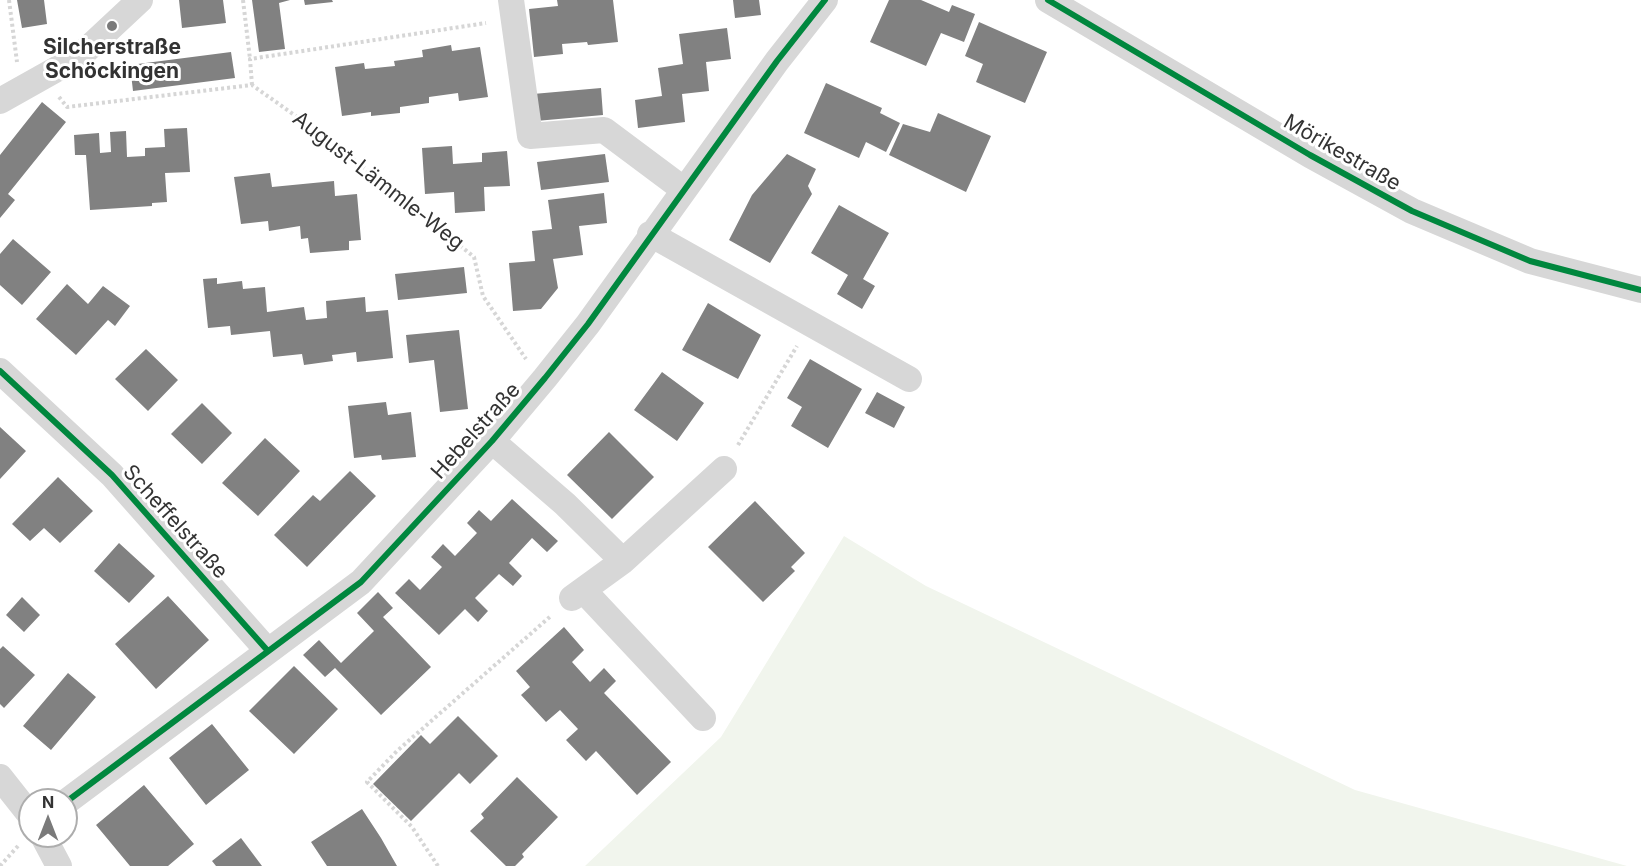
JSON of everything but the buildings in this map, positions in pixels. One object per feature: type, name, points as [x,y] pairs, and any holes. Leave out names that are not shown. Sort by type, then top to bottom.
[{"type":"street","points":[[22,90],[80,56],[140,0]]},
{"type":"street","name":"Hebelstraße","points":[[78,793],[361,582],[492,441],[545,378],[588,324],[650,234],[825,0]]},
{"type":"street","name":"Mörikestraße","points":[[1048,0],[1412,212],[1530,261],[1641,290]]},
{"type":"street","points":[[512,10],[531,136],[604,130],[683,189]]},
{"type":"street","points":[[650,234],[909,380]]},
{"type":"street","name":"Scheffelstraße","points":[[0,372],[112,475],[267,650]]},
{"type":"street","name":"Hebelstraße","points":[[492,441],[565,504],[623,561]]},
{"type":"street","points":[[703,718],[578,594],[623,561],[723,469]]},
{"type":"street","points":[[0,777],[18,800]]},
{"type":"street","points":[[42,848],[59,866]]},
{"type":"path","points":[[9,0],[22,90],[68,107],[252,84],[243,0]]},
{"type":"path","points":[[250,59],[512,10]]},
{"type":"path","points":[[723,469],[811,324]]},
{"type":"path","points":[[438,866],[412,827],[367,782],[578,594]]},
{"type":"path","points":[[0,866],[21,848]]},
{"type":"shaded area","points":[[844,536],[926,586],[1355,790],[1627,866],[585,866],[721,737]]},
{"type":"cycle path","points":[[78,793],[361,582],[492,441],[545,378],[588,324],[777,61],[825,0]]},
{"type":"cycle path","points":[[1048,0],[1310,155],[1412,211],[1530,261],[1641,290]]},
{"type":"cycle path","points":[[0,371],[112,475],[267,650]]},
{"type":"place","name":"Silcherstraße Schöckingen","points":[[112,26]]}]
